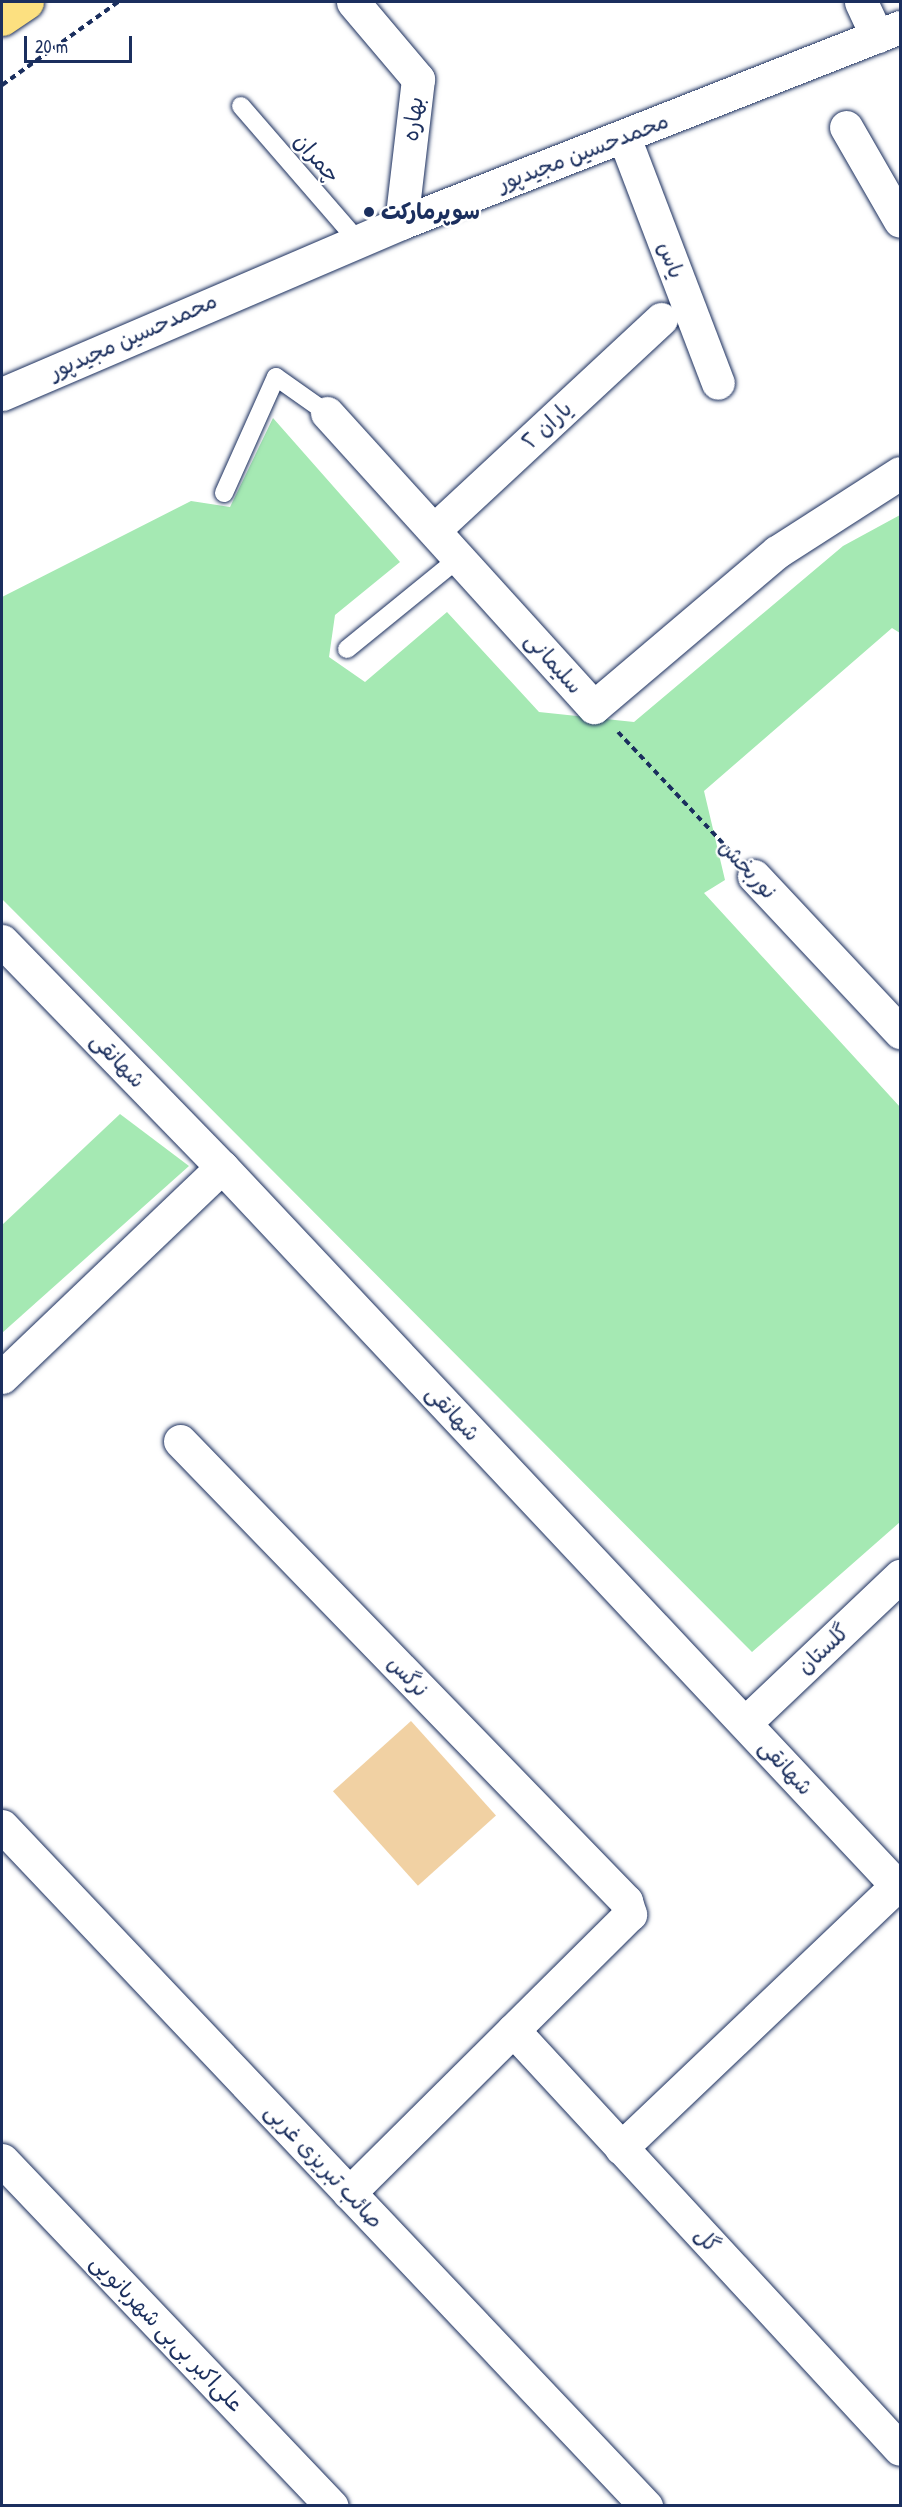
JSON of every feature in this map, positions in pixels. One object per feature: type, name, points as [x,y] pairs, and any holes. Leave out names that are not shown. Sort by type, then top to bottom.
[{"type":"highway","points":[[2,19],[27,2]]},
{"type":"street","name":"بهاره","points":[[353,2],[418,79],[401,223]]},
{"type":"street","points":[[861,2],[889,31]]},
{"type":"street","name":"محمدحسین مجیدپور","points":[[2,394],[357,241],[889,31]]},
{"type":"street","points":[[846,127],[900,220]]},
{"type":"street","name":"یاس","points":[[624,137],[718,383]]},
{"type":"street","name":"یاران ٢","points":[[434,530],[661,319]]},
{"type":"street","name":"سلیمانی","points":[[327,413],[594,707],[777,552],[900,473]]},
{"type":"street","name":"نوربخش","points":[[754,876],[900,1032]]},
{"type":"street","name":"شهانقی","points":[[2,941],[222,1167],[899,1887]]},
{"type":"street","points":[[2,1377],[222,1167]]},
{"type":"street","name":"نرگس","points":[[180,1441],[626,1901],[630,1914],[513,2030]]},
{"type":"street","name":"گلستان","points":[[745,1723],[900,1576]]},
{"type":"street","name":"صائب تبریزی غربی","points":[[2,1826],[646,2505]]},
{"type":"street","points":[[621,2148],[899,1887]]},
{"type":"street","points":[[349,2193],[513,2030]]},
{"type":"street","name":"گل","points":[[513,2030],[900,2449]]},
{"type":"street","name":"علی‌اکبر بی‌بی شهربانویی","points":[[2,2160],[332,2505]]},
{"type":"lane","name":"چمران","points":[[241,106],[357,241]]},
{"type":"lane","points":[[224,493],[276,377],[327,413]]},
{"type":"lane","points":[[347,649],[459,558]]},
{"type":"path","points":[[2,85],[118,2]]},
{"type":"path","name":"نوربخش","points":[[594,707],[754,876]]},
{"type":"green space","points":[[273,418],[400,562],[335,615],[329,657],[365,682],[447,612],[539,712],[634,722],[843,546],[900,515],[900,633],[892,628],[704,791],[725,880],[704,893],[900,1107],[900,1522],[752,1652],[2,899],[2,597],[191,501],[230,507]]},
{"type":"green space","points":[[120,1114],[189,1166],[2,1333],[2,1225]]},
{"type":"building","points":[[411,1721],[496,1815],[418,1886],[333,1791]]},
{"type":"place","name":"سوپرمارکت","points":[[369,212]]}]
